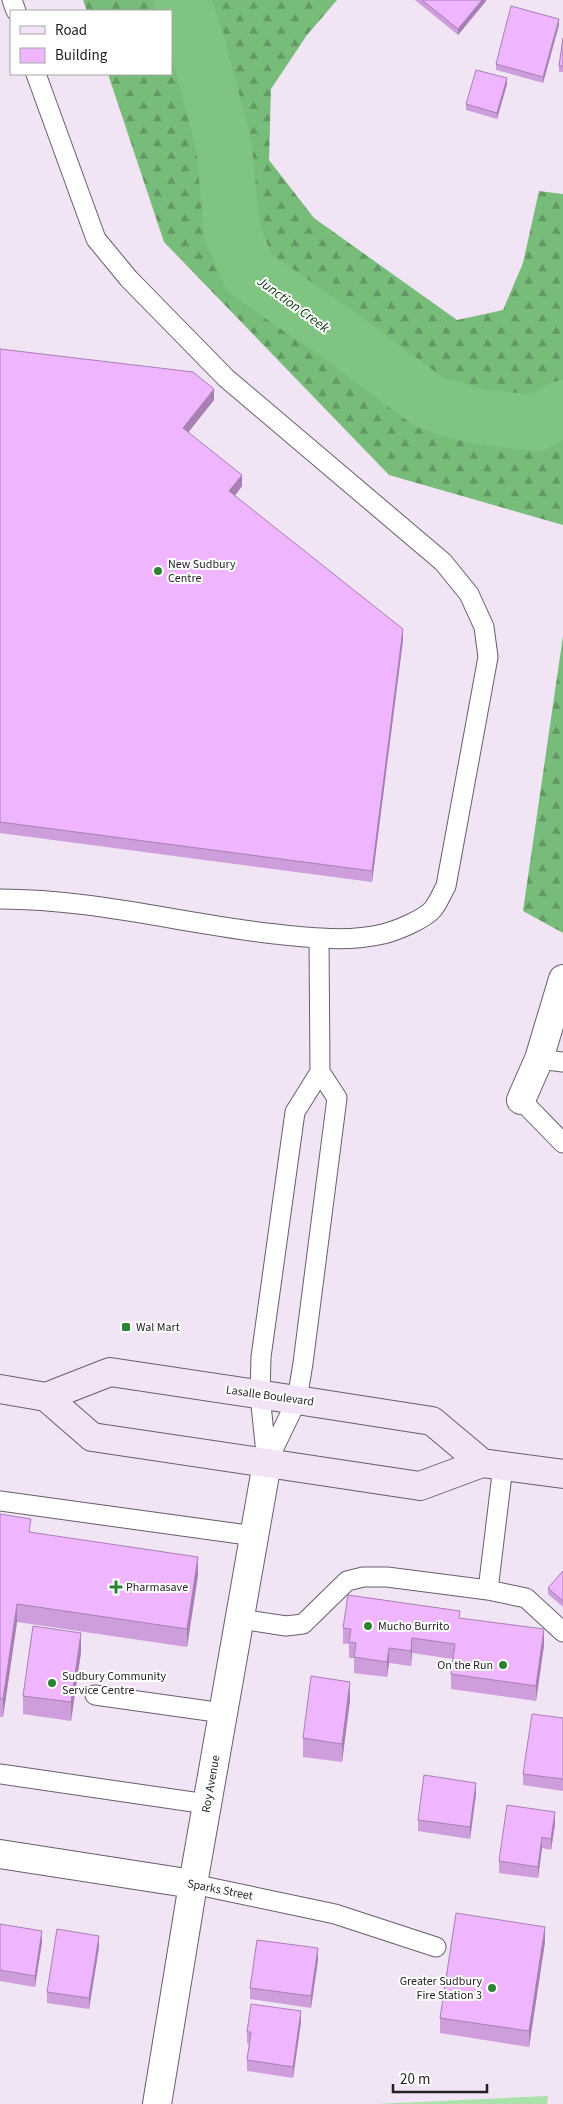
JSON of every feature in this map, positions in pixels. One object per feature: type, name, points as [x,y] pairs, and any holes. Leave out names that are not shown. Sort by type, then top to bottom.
[{"type":"main road","name":"Lasalle Boulevard","points":[[0,1390],[46,1397],[110,1372],[260,1394],[432,1421],[492,1464]]},
{"type":"main road","points":[[46,1397],[92,1437],[267,1464],[420,1486],[492,1464],[563,1474]]},
{"type":"street","points":[[521,1100],[551,1060],[563,979]]},
{"type":"street","name":"Roy Avenue","points":[[157,2104],[193,1884],[267,1464]]},
{"type":"street","name":"Sparks Street","points":[[0,1854],[193,1884]]},
{"type":"lane","points":[[0,899],[33,899],[76,903],[247,930],[319,939],[383,934],[417,921],[433,910],[446,886],[488,657],[484,627],[469,594],[443,562],[226,378],[129,279],[96,239],[36,75]]},
{"type":"lane","points":[[267,1464],[260,1394],[261,1357],[295,1112],[320,1072],[319,939]]},
{"type":"lane","points":[[267,1464],[297,1400],[329,1169],[337,1098],[320,1072]]},
{"type":"lane","points":[[521,1100],[563,1143]]},
{"type":"lane","points":[[488,1590],[492,1464]]},
{"type":"lane","points":[[0,1501],[255,1536]]},
{"type":"lane","points":[[240,1618],[286,1626],[303,1624],[347,1581],[363,1577],[387,1578],[488,1590],[526,1598],[563,1632]]},
{"type":"lane","points":[[95,1695],[223,1713]]},
{"type":"lane","points":[[0,1774],[207,1804]]},
{"type":"lane","name":"Sparks Street","points":[[193,1884],[336,1914],[436,1947]]},
{"type":"green space","points":[[83,0],[337,0],[307,35],[271,89],[269,160],[314,218],[457,320],[503,310],[523,263],[539,191],[563,194],[563,525],[389,475],[164,242],[108,75],[172,75],[172,10],[87,10]]},
{"type":"green space","points":[[563,636],[563,933],[523,911]]},
{"type":"green space","points":[[548,2096],[547,2104],[376,2104]]},
{"type":"building","points":[[422,0],[482,0],[458,29]]},
{"type":"building","points":[[511,6],[559,19],[543,77],[496,64]]},
{"type":"building","points":[[563,38],[563,66],[559,66]]},
{"type":"building","points":[[476,70],[507,78],[497,113],[466,104]]},
{"type":"building","name":"New Sudbury Centre","points":[[0,349],[193,372],[214,389],[183,428],[242,475],[229,491],[403,629],[372,871],[0,822]]},
{"type":"building","points":[[0,1514],[31,1519],[29,1532],[198,1557],[187,1629],[17,1604],[3,1699],[0,1698]]},
{"type":"building","points":[[563,1571],[563,1601],[548,1588]]},
{"type":"building","points":[[348,1595],[460,1611],[459,1618],[544,1629],[536,1686],[451,1674],[455,1644],[412,1638],[411,1651],[389,1648],[387,1662],[354,1657],[356,1643],[349,1642],[351,1629],[343,1628]]},
{"type":"building","name":"Sudbury Community Service Centre","points":[[33,1626],[81,1633],[71,1702],[23,1696]]},
{"type":"building","points":[[311,1676],[350,1682],[342,1744],[303,1738]]},
{"type":"building","points":[[532,1714],[563,1718],[563,1779],[523,1774]]},
{"type":"building","points":[[424,1775],[476,1783],[470,1827],[418,1820]]},
{"type":"building","points":[[507,1805],[555,1812],[551,1839],[542,1837],[538,1867],[499,1861]]},
{"type":"building","name":"Greater Sudbury Fire Station 3","points":[[456,1913],[545,1927],[529,2031],[440,2018]]},
{"type":"building","points":[[0,1924],[42,1931],[35,1976],[0,1970]]},
{"type":"building","points":[[57,1929],[99,1936],[89,1998],[47,1992]]},
{"type":"building","points":[[257,1940],[318,1948],[311,1996],[250,1988]]},
{"type":"building","points":[[251,2004],[301,2011],[293,2067],[247,2060],[251,2032],[247,2032]]},
{"type":"waterway","name":"Junction Creek","points":[[182,0],[197,43],[224,146],[232,231],[249,273],[332,330],[429,402],[479,417],[536,423],[563,408]]},
{"type":"place","name":"New Sudbury Centre","points":[[158,571]]},
{"type":"place","name":"Wal Mart","points":[[126,1327]]},
{"type":"place","name":"Pharmasave","points":[[116,1587]]},
{"type":"place","name":"Mucho Burrito","points":[[368,1626]]},
{"type":"place","name":"On the Run","points":[[503,1665]]},
{"type":"place","name":"Sudbury Community Service Centre","points":[[52,1683]]},
{"type":"place","name":"Greater Sudbury Fire Station 3","points":[[492,1988]]}]
